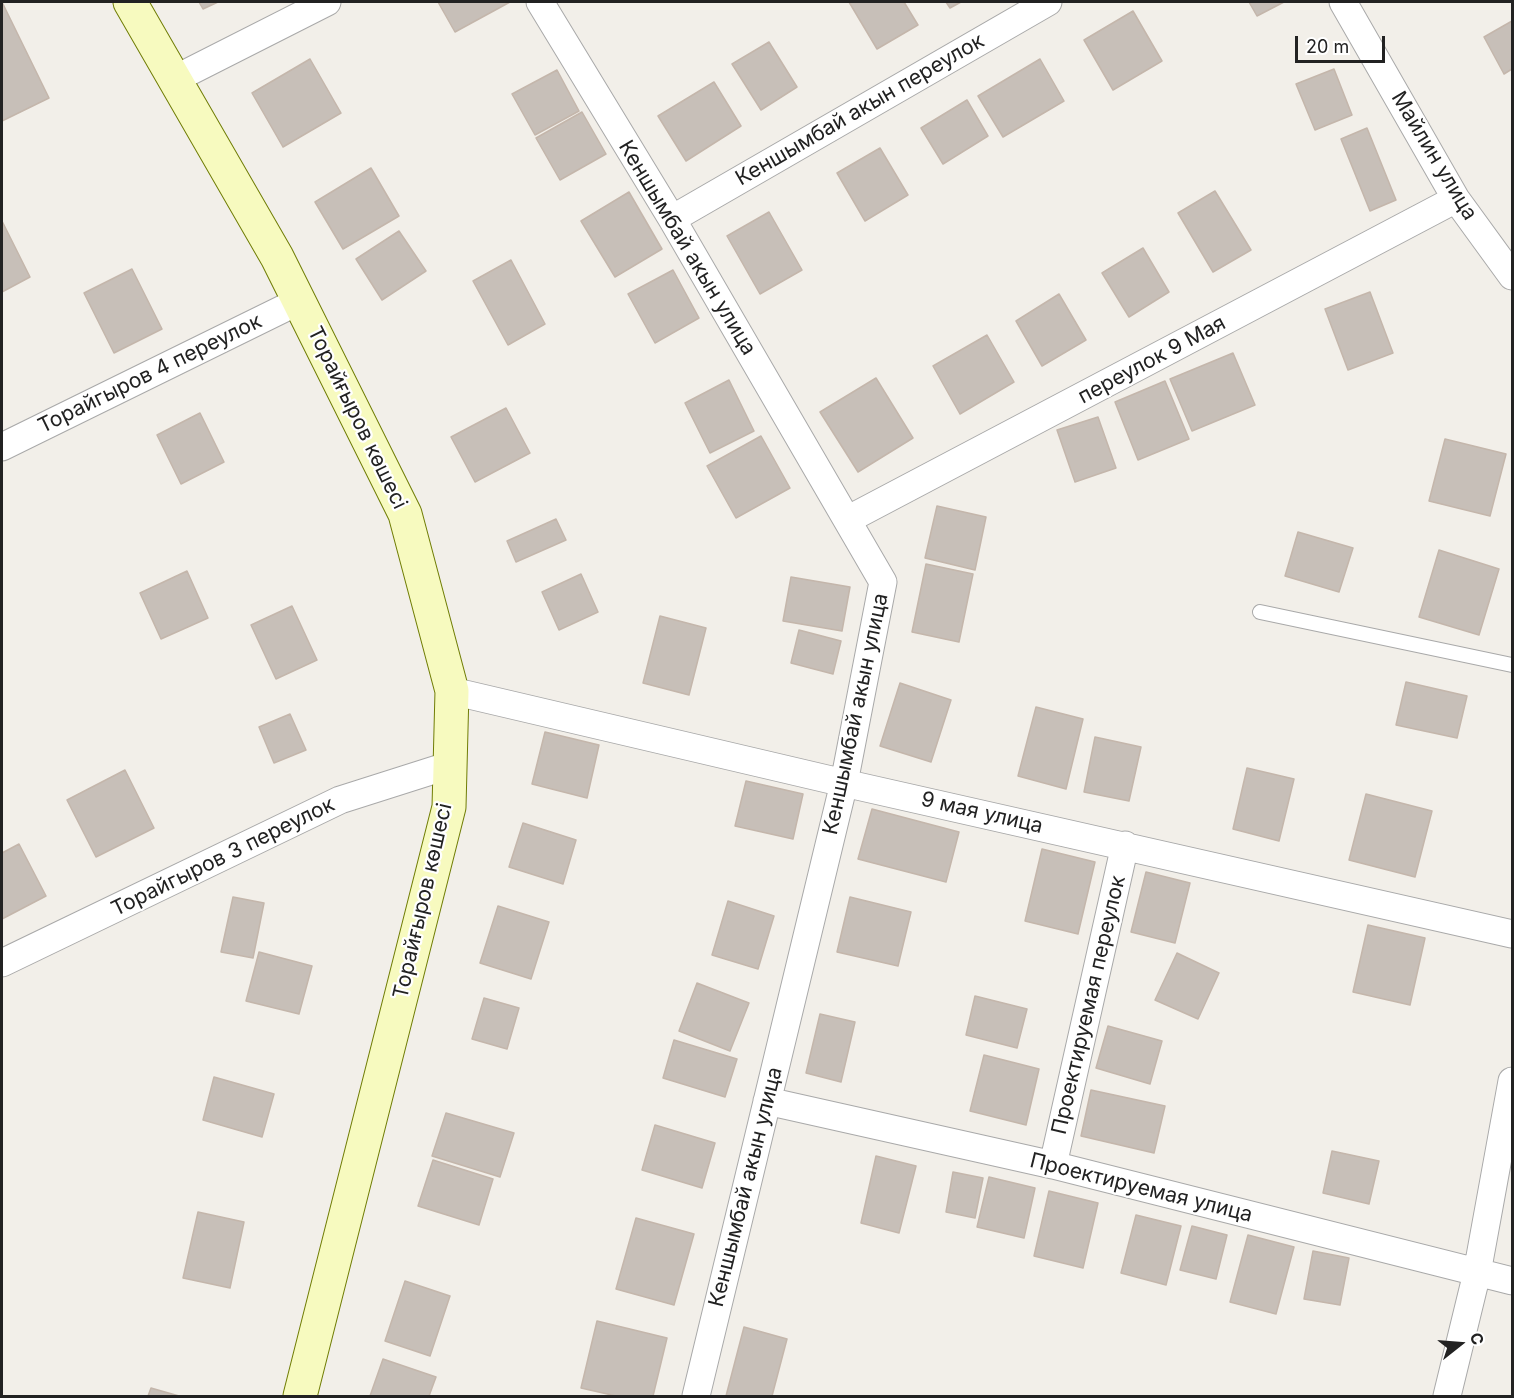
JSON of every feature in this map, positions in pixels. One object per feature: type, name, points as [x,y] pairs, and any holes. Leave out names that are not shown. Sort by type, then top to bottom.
[{"type":"street","name":"Торайғыров көшесі","points":[[130,2],[277,257],[405,514],[452,691],[448,807],[300,1396]]},
{"type":"street","points":[[175,79],[327,2]]},
{"type":"street","name":"Кеншымбай акын улица","points":[[540,2],[672,219],[883,582],[844,783],[696,1396]]},
{"type":"street","name":"Кеншымбай акын переулок","points":[[672,219],[1048,2]]},
{"type":"street","name":"Майлин улица","points":[[1343,2],[1456,199],[1512,276]]},
{"type":"street","name":"переулок 9 Мая","points":[[847,520],[1456,199]]},
{"type":"street","name":"Торайгыров 4 переулок","points":[[2,447],[299,301]]},
{"type":"street","name":"9 мая улица","points":[[452,691],[844,783],[1512,934]]},
{"type":"street","name":"Торайгыров 3 переулок","points":[[2,963],[340,800],[450,765]]},
{"type":"street","name":"Проектируемая переулок","points":[[1053,1165],[1125,845]]},
{"type":"street","points":[[1447,1396],[1477,1273],[1512,1082]]},
{"type":"street","name":"Проектируемая улица","points":[[767,1101],[1053,1165],[1512,1281]]},
{"type":"lane","points":[[1260,612],[1512,665]]},
{"type":"building","points":[[2,2],[49,98],[2,121]]},
{"type":"building","points":[[199,2],[218,2],[203,9]]},
{"type":"building","points":[[438,2],[510,2],[455,32]]},
{"type":"building","points":[[849,2],[904,2],[918,25],[877,49]]},
{"type":"building","points":[[946,2],[961,2],[950,8]]},
{"type":"building","points":[[1249,2],[1284,2],[1257,16]]},
{"type":"building","points":[[1133,11],[1162,61],[1113,90],[1084,40]]},
{"type":"building","points":[[1512,21],[1512,69],[1504,74],[1484,37]]},
{"type":"building","points":[[769,42],[797,87],[761,110],[732,64]]},
{"type":"building","points":[[310,59],[341,113],[283,147],[252,93]]},
{"type":"building","points":[[1040,59],[1064,101],[1003,137],[978,96]]},
{"type":"building","points":[[1334,69],[1352,115],[1315,130],[1296,84]]},
{"type":"building","points":[[557,70],[579,111],[535,135],[512,94]]},
{"type":"building","points":[[714,82],[741,126],[686,161],[658,116]]},
{"type":"building","points":[[967,100],[988,136],[943,164],[921,128]]},
{"type":"building","points":[[582,112],[606,154],[560,180],[536,138]]},
{"type":"building","points":[[1367,128],[1396,200],[1370,211],[1341,139]]},
{"type":"building","points":[[880,148],[908,195],[865,221],[837,173]]},
{"type":"building","points":[[371,168],[399,216],[343,249],[315,202]]},
{"type":"building","points":[[1215,191],[1251,250],[1213,272],[1178,213]]},
{"type":"building","points":[[629,192],[662,249],[615,277],[581,221]]},
{"type":"building","points":[[769,212],[802,270],[760,294],[727,236]]},
{"type":"building","points":[[2,221],[30,277],[2,292]]},
{"type":"building","points":[[399,231],[426,271],[382,300],[356,259]]},
{"type":"building","points":[[1143,248],[1169,292],[1129,317],[1102,273]]},
{"type":"building","points":[[511,260],[545,324],[508,345],[473,281]]},
{"type":"building","points":[[132,269],[162,329],[114,353],[84,293]]},
{"type":"building","points":[[673,270],[699,318],[655,343],[628,294]]},
{"type":"building","points":[[1370,292],[1393,353],[1348,370],[1325,309]]},
{"type":"building","points":[[1059,294],[1086,340],[1042,366],[1016,321]]},
{"type":"building","points":[[987,335],[1014,382],[960,414],[933,366]]},
{"type":"building","points":[[1233,353],[1255,405],[1192,431],[1170,379]]},
{"type":"building","points":[[876,378],[913,438],[858,472],[820,412]]},
{"type":"building","points":[[729,380],[754,431],[710,453],[685,403]]},
{"type":"building","points":[[1165,381],[1189,439],[1138,460],[1115,402]]},
{"type":"building","points":[[506,408],[530,453],[475,482],[451,437]]},
{"type":"building","points":[[200,413],[224,462],[181,484],[157,435]]},
{"type":"building","points":[[1098,417],[1116,468],[1075,482],[1057,430]]},
{"type":"building","points":[[761,436],[790,488],[736,518],[707,466]]},
{"type":"building","points":[[1445,439],[1506,454],[1490,516],[1429,501]]},
{"type":"building","points":[[937,506],[986,517],[975,570],[925,558]]},
{"type":"building","points":[[556,519],[566,540],[516,562],[507,541]]},
{"type":"building","points":[[1298,532],[1353,548],[1339,592],[1285,576]]},
{"type":"building","points":[[1439,550],[1499,569],[1479,635],[1419,617]]},
{"type":"building","points":[[926,564],[973,574],[959,642],[912,632]]},
{"type":"building","points":[[187,571],[208,618],[161,639],[140,593]]},
{"type":"building","points":[[581,574],[598,612],[559,630],[542,592]]},
{"type":"building","points":[[791,577],[850,587],[842,631],[783,621]]},
{"type":"building","points":[[292,606],[317,660],[276,679],[251,625]]},
{"type":"building","points":[[660,616],[706,628],[689,695],[643,683]]},
{"type":"building","points":[[799,630],[841,641],[833,674],[791,663]]},
{"type":"building","points":[[1406,682],[1467,696],[1457,738],[1396,725]]},
{"type":"building","points":[[900,683],[951,700],[931,762],[880,746]]},
{"type":"building","points":[[1036,707],[1083,719],[1066,789],[1018,776]]},
{"type":"building","points":[[290,714],[306,750],[274,763],[259,727]]},
{"type":"building","points":[[545,732],[599,745],[587,798],[532,784]]},
{"type":"building","points":[[1095,737],[1141,747],[1129,801],[1084,792]]},
{"type":"building","points":[[1247,768],[1294,779],[1279,841],[1233,829]]},
{"type":"building","points":[[125,770],[154,828],[96,857],[67,800]]},
{"type":"building","points":[[746,781],[803,794],[793,839],[735,826]]},
{"type":"building","points":[[1366,794],[1432,811],[1415,877],[1349,860]]},
{"type":"building","points":[[872,809],[959,832],[946,882],[858,859]]},
{"type":"building","points":[[523,823],[576,840],[563,884],[509,867]]},
{"type":"building","points":[[19,844],[46,896],[2,919],[2,853]]},
{"type":"building","points":[[1042,849],[1095,862],[1078,934],[1025,921]]},
{"type":"building","points":[[1146,872],[1190,883],[1175,943],[1131,932]]},
{"type":"building","points":[[233,897],[264,903],[253,958],[221,952]]},
{"type":"building","points":[[850,897],[911,912],[898,966],[837,952]]},
{"type":"building","points":[[728,901],[774,916],[758,969],[712,955]]},
{"type":"building","points":[[498,906],[549,922],[531,979],[480,963]]},
{"type":"building","points":[[1368,925],[1425,938],[1410,1005],[1353,992]]},
{"type":"building","points":[[259,952],[312,966],[299,1014],[246,1001]]},
{"type":"building","points":[[1177,953],[1219,973],[1198,1019],[1155,1000]]},
{"type":"building","points":[[697,983],[749,1003],[730,1051],[679,1031]]},
{"type":"building","points":[[975,996],[1027,1009],[1017,1048],[966,1035]]},
{"type":"building","points":[[484,998],[519,1008],[507,1049],[472,1039]]},
{"type":"building","points":[[820,1014],[855,1022],[841,1082],[806,1073]]},
{"type":"building","points":[[1108,1026],[1162,1041],[1150,1084],[1096,1068]]},
{"type":"building","points":[[674,1040],[737,1059],[725,1097],[663,1078]]},
{"type":"building","points":[[984,1055],[1039,1069],[1026,1125],[970,1111]]},
{"type":"building","points":[[214,1077],[274,1094],[262,1137],[203,1120]]},
{"type":"building","points":[[1091,1090],[1165,1106],[1154,1153],[1081,1136]]},
{"type":"building","points":[[446,1113],[514,1133],[500,1177],[432,1156]]},
{"type":"building","points":[[655,1125],[715,1143],[702,1188],[642,1170]]},
{"type":"building","points":[[1332,1151],[1379,1161],[1369,1204],[1323,1193]]},
{"type":"building","points":[[876,1156],[916,1166],[899,1233],[861,1223]]},
{"type":"building","points":[[433,1160],[493,1179],[479,1225],[418,1206]]},
{"type":"building","points":[[953,1172],[983,1178],[975,1218],[946,1212]]},
{"type":"building","points":[[989,1177],[1035,1188],[1024,1238],[977,1227]]},
{"type":"building","points":[[1049,1191],[1098,1203],[1083,1268],[1034,1256]]},
{"type":"building","points":[[198,1212],[244,1222],[230,1288],[183,1278]]},
{"type":"building","points":[[1136,1215],[1181,1226],[1166,1285],[1121,1273]]},
{"type":"building","points":[[636,1218],[694,1234],[674,1305],[616,1289]]},
{"type":"building","points":[[1192,1226],[1227,1235],[1216,1279],[1180,1270]]},
{"type":"building","points":[[1248,1235],[1294,1247],[1276,1314],[1230,1302]]},
{"type":"building","points":[[1313,1251],[1349,1258],[1340,1305],[1304,1299]]},
{"type":"building","points":[[405,1281],[450,1296],[430,1356],[385,1341]]},
{"type":"building","points":[[597,1321],[667,1338],[653,1396],[616,1396],[581,1388]]},
{"type":"building","points":[[744,1327],[787,1339],[772,1396],[726,1396]]},
{"type":"building","points":[[383,1359],[436,1377],[429,1396],[370,1396]]},
{"type":"building","points":[[151,1388],[179,1396],[148,1396]]}]
